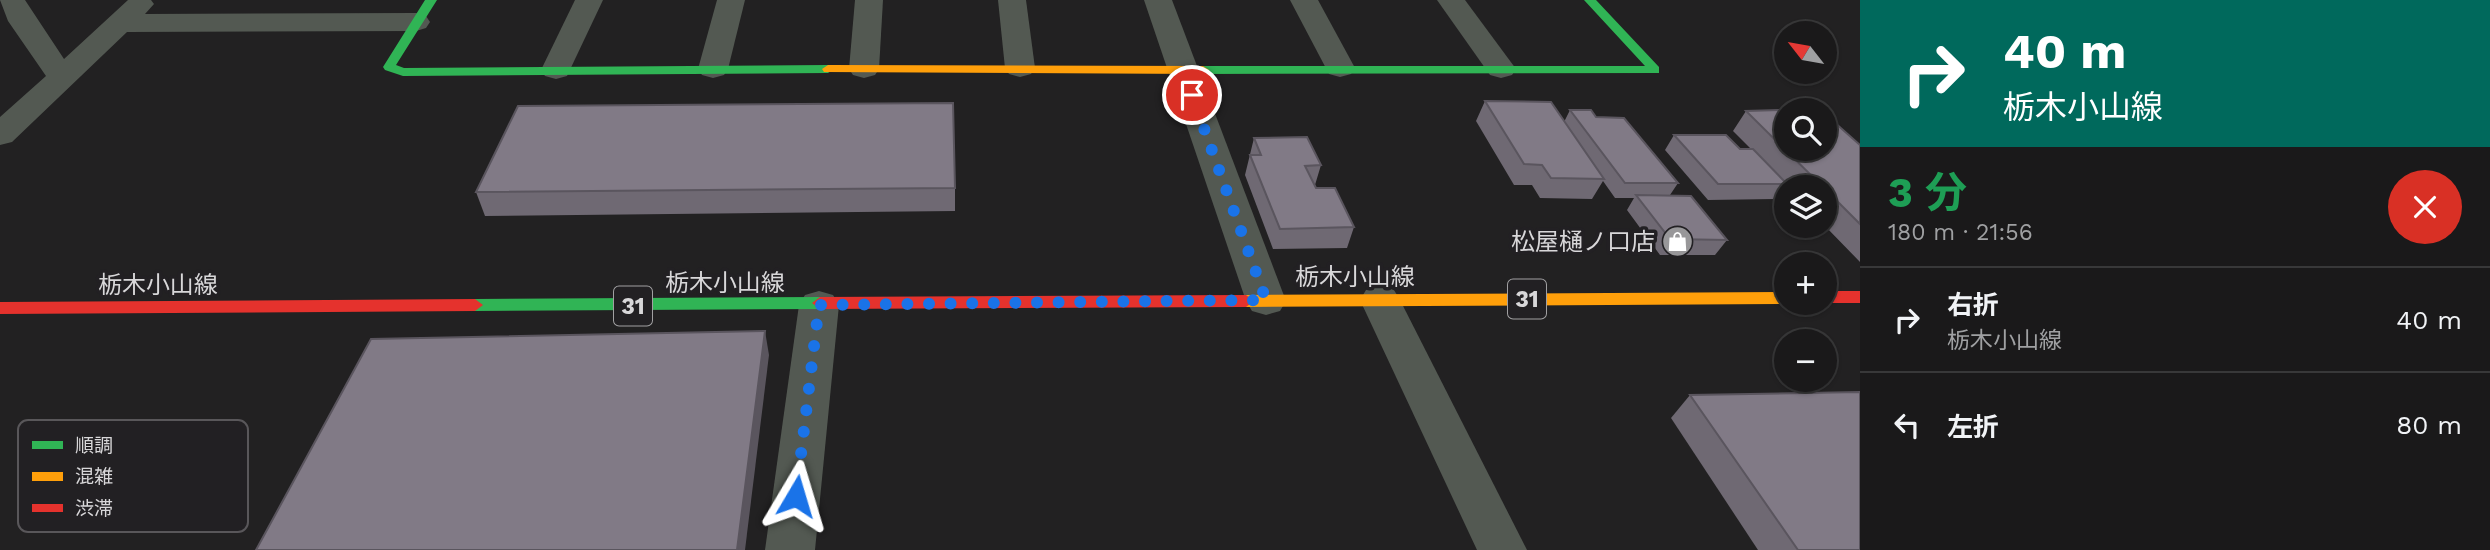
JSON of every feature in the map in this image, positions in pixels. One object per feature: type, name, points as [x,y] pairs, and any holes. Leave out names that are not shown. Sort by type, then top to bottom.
[{"type":"street","points":[[11,0],[22,21],[62,77]]},
{"type":"street","points":[[556,70],[589,0]]},
{"type":"street","points":[[713,69],[731,0]]},
{"type":"street","points":[[864,69],[869,0]]},
{"type":"street","points":[[1012,0],[1020,68]]},
{"type":"street","points":[[1158,0],[1266,300]]},
{"type":"street","points":[[1304,0],[1340,68]]},
{"type":"street","points":[[1451,0],[1501,69]]},
{"type":"street","points":[[424,11],[389,67],[403,72],[1020,68],[1655,70],[1590,0]]},
{"type":"street","points":[[0,135],[130,9],[424,11]]},
{"type":"street","points":[[1837,297],[1860,297]]},
{"type":"street","name":"栃木小山線","points":[[0,308],[1774,298]]},
{"type":"street","points":[[1380,300],[1502,550]]},
{"type":"street","points":[[790,550],[819,305]]},
{"type":"building","points":[[1485,101],[1551,102],[1604,179],[1551,178],[1542,165],[1524,164]]},
{"type":"building","points":[[953,103],[955,188],[476,192],[518,106]]},
{"type":"building","points":[[1570,110],[1591,110],[1596,117],[1624,118],[1678,183],[1625,183]]},
{"type":"building","points":[[1774,110],[1774,139],[1746,111]]},
{"type":"building","points":[[1837,125],[1860,145],[1860,224],[1837,201],[1837,175],[1811,175],[1797,161],[1837,161]]},
{"type":"building","points":[[1674,135],[1726,135],[1740,149],[1753,149],[1778,175],[1774,175],[1774,184],[1718,184]]},
{"type":"building","points":[[1307,137],[1321,165],[1305,166],[1316,188],[1335,188],[1354,227],[1280,229],[1250,155],[1261,155],[1254,138]]},
{"type":"building","points":[[1636,195],[1691,196],[1727,240],[1670,239]]},
{"type":"building","points":[[765,331],[737,550],[256,550],[371,339]]},
{"type":"building","points":[[1860,392],[1860,550],[1798,550],[1690,395]]},
{"type":"traffic: fast","points":[[431,0],[389,67],[403,72],[828,69]]},
{"type":"traffic: fast","points":[[1203,70],[1655,70],[1590,0]]},
{"type":"traffic: fast","points":[[475,305],[820,303]]},
{"type":"traffic: slow","points":[[828,69],[1203,70]]},
{"type":"traffic: slow","points":[[1246,301],[1774,298]]},
{"type":"traffic: jam","points":[[1837,297],[1860,297]]},
{"type":"traffic: jam","points":[[820,303],[1246,301]]},
{"type":"traffic: jam","points":[[0,308],[475,305]]},
{"type":"place","name":"松屋樋ノ口店","points":[[1678,242]]},
{"type":"route","points":[[796,496],[819,305],[1266,300],[1192,95]]}]
